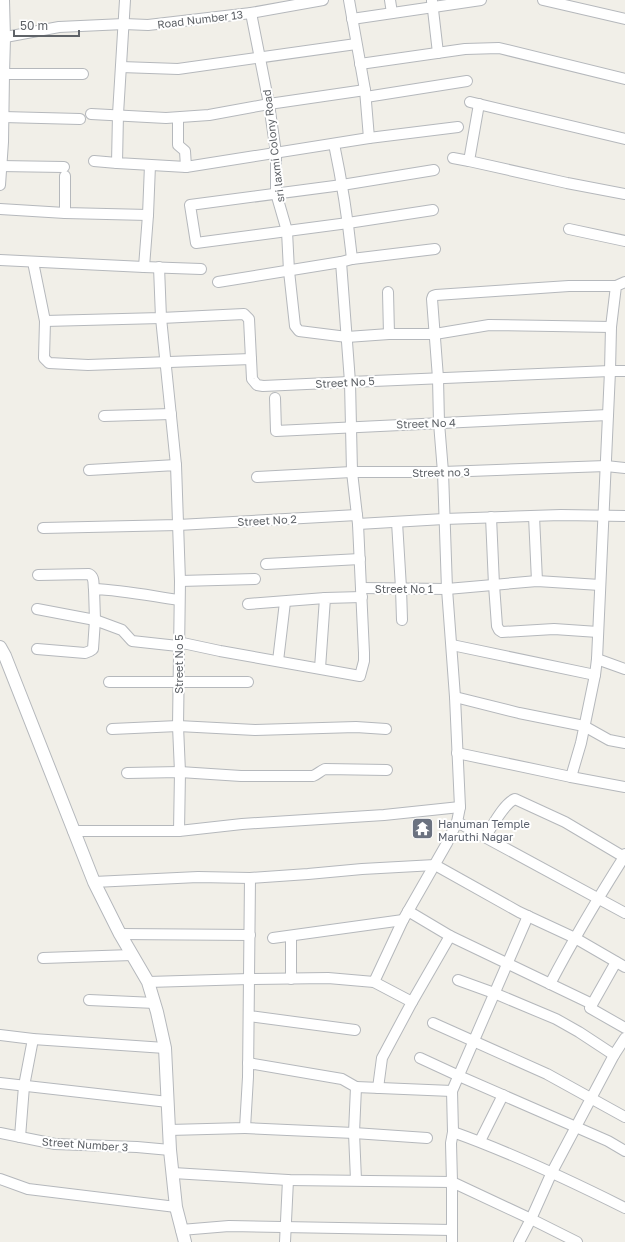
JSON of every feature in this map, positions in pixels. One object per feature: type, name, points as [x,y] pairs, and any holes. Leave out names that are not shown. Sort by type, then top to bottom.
[{"type":"street","points":[[0,185],[3,117],[2,92],[4,74],[4,0]]},
{"type":"street","points":[[117,163],[118,114],[125,0]]},
{"type":"street","name":"Road Number 13","points":[[3,38],[59,26],[124,24],[148,25],[251,13],[323,0]]},
{"type":"street","points":[[349,0],[365,94],[369,138]]},
{"type":"street","points":[[390,0],[392,13]]},
{"type":"street","points":[[352,19],[392,13],[432,3],[476,0]]},
{"type":"street","points":[[543,0],[625,19]]},
{"type":"street","points":[[432,3],[438,52]]},
{"type":"street","name":"sri laxmi Colony Road","points":[[251,13],[269,104],[276,153],[276,192],[287,231],[289,271],[295,326],[299,331],[347,337],[389,334],[435,334],[489,325],[611,327]]},
{"type":"street","points":[[121,67],[178,69],[356,44]]},
{"type":"street","points":[[360,64],[438,52],[465,49],[499,48],[625,79]]},
{"type":"street","points":[[4,74],[83,74]]},
{"type":"street","points":[[91,114],[118,114],[140,117],[178,118],[209,115],[269,104],[467,81]]},
{"type":"street","points":[[469,161],[474,103],[625,139]]},
{"type":"street","points":[[3,117],[80,119]]},
{"type":"street","points":[[178,118],[177,140],[178,145],[185,151],[186,167]]},
{"type":"street","points":[[94,161],[186,167],[369,138],[458,127]]},
{"type":"street","points":[[334,144],[342,184],[352,259]]},
{"type":"street","points":[[454,158],[625,194]]},
{"type":"street","points":[[144,267],[150,165]]},
{"type":"street","points":[[1,166],[65,172],[66,213]]},
{"type":"street","points":[[433,210],[196,243],[190,205],[434,170]]},
{"type":"street","points":[[0,209],[66,213],[148,215]]},
{"type":"street","points":[[569,230],[625,241]]},
{"type":"street","points":[[218,282],[352,259],[436,249]]},
{"type":"street","points":[[0,260],[201,269]]},
{"type":"street","points":[[33,262],[45,321],[43,354],[46,362],[49,364],[88,365],[252,359],[249,319],[244,314],[45,321]]},
{"type":"street","points":[[36,609],[95,620],[122,630],[132,641],[178,644],[360,676],[364,661],[362,592],[358,520],[352,472],[350,382],[341,262]]},
{"type":"street","name":"Street No 5","points":[[159,267],[161,318],[176,465],[180,581],[178,644],[178,726],[180,772],[179,831]]},
{"type":"street","points":[[374,982],[403,920],[458,822],[460,807],[452,645],[447,589],[438,378],[432,299],[433,296],[436,295],[569,286],[621,290],[611,327],[606,466],[595,675],[581,743],[571,777]]},
{"type":"street","points":[[388,292],[389,334]]},
{"type":"street","name":"Street No 5","points":[[252,359],[252,379],[257,385],[263,386],[625,371]]},
{"type":"street","name":"Street No 4","points":[[275,398],[276,431],[351,426],[608,415]]},
{"type":"street","points":[[104,416],[171,414]]},
{"type":"street","points":[[89,470],[176,465]]},
{"type":"street","name":"Street no 3","points":[[257,477],[352,472],[443,472],[606,466],[625,468]]},
{"type":"street","points":[[444,519],[561,514],[625,516]]},
{"type":"street","points":[[534,516],[537,581]]},
{"type":"street","points":[[492,517],[494,585],[497,626],[499,630],[502,632],[554,629],[598,632]]},
{"type":"street","name":"Street No 2","points":[[43,528],[358,520],[397,522],[444,519]]},
{"type":"street","points":[[397,522],[402,620]]},
{"type":"street","points":[[266,564],[360,559]]},
{"type":"street","points":[[37,649],[85,653],[90,651],[93,649],[95,620],[92,576],[85,573],[38,575]]},
{"type":"street","points":[[180,581],[255,579]]},
{"type":"street","name":"Street No 1","points":[[248,604],[325,598],[401,588],[447,589],[537,581],[600,584]]},
{"type":"street","points":[[94,589],[118,590],[129,594],[179,600]]},
{"type":"street","points":[[320,668],[325,598]]},
{"type":"street","points":[[278,661],[285,602]]},
{"type":"street","points":[[452,645],[595,675]]},
{"type":"street","points":[[0,647],[5,656],[94,882],[120,934],[148,982],[155,1003],[165,1048],[170,1150],[176,1207],[183,1236],[229,1226],[452,1230]]},
{"type":"street","points":[[596,660],[625,669]]},
{"type":"street","points":[[109,682],[248,682]]},
{"type":"street","points":[[455,697],[519,713],[584,726],[609,740],[625,742]]},
{"type":"street","points":[[112,729],[178,726],[255,730],[356,727],[386,729]]},
{"type":"street","points":[[457,753],[625,787]]},
{"type":"street","points":[[127,773],[180,772],[242,776],[313,776],[325,769],[387,770]]},
{"type":"street","points":[[485,837],[506,805],[515,799],[565,822],[625,856],[574,938],[550,984]]},
{"type":"street","points":[[73,831],[179,831],[242,824],[460,807]]},
{"type":"street","points":[[458,822],[625,913]]},
{"type":"street","points":[[94,882],[198,877],[250,878],[434,865],[528,916],[574,938],[621,965],[590,1008],[625,1028]]},
{"type":"street","points":[[245,1128],[250,979],[250,878]]},
{"type":"street","points":[[408,911],[450,936],[592,1004]]},
{"type":"street","points":[[452,1242],[452,1091],[528,916]]},
{"type":"street","points":[[273,938],[403,920]]},
{"type":"street","points":[[120,934],[250,935]]},
{"type":"street","points":[[291,936],[291,978]]},
{"type":"street","points":[[378,1088],[382,1058],[450,936]]},
{"type":"street","points":[[43,958],[132,955]]},
{"type":"street","points":[[148,982],[328,978],[374,982],[412,1002]]},
{"type":"street","points":[[458,980],[494,993],[556,1019],[614,1055]]},
{"type":"street","points":[[89,1000],[155,1003]]},
{"type":"street","points":[[249,1016],[355,1030]]},
{"type":"street","points":[[433,1024],[547,1074],[625,1117]]},
{"type":"street","points":[[0,1035],[33,1039],[165,1048]]},
{"type":"street","points":[[519,1242],[552,1172],[614,1055],[625,1038]]},
{"type":"street","points":[[20,1137],[24,1086],[33,1039]]},
{"type":"street","points":[[420,1058],[608,1141],[625,1151]]},
{"type":"street","points":[[248,1063],[342,1079],[356,1087],[452,1091]]},
{"type":"street","points":[[0,1082],[168,1102]]},
{"type":"street","points":[[356,1087],[354,1133],[356,1180]]},
{"type":"street","points":[[480,1141],[503,1095]]},
{"type":"street","points":[[169,1130],[245,1128],[427,1138]]},
{"type":"street","points":[[453,1132],[480,1141],[552,1172],[625,1208]]},
{"type":"street","name":"Street Number 3","points":[[0,1133],[55,1144],[137,1147],[170,1150]]},
{"type":"street","points":[[173,1173],[288,1180],[452,1182],[577,1242]]},
{"type":"street","points":[[0,1179],[28,1189],[176,1207]]},
{"type":"street","points":[[285,1242],[287,1227],[288,1180]]},
{"type":"place","name":"Hanuman Temple Maruthi Nagar","points":[[423,829]]}]
